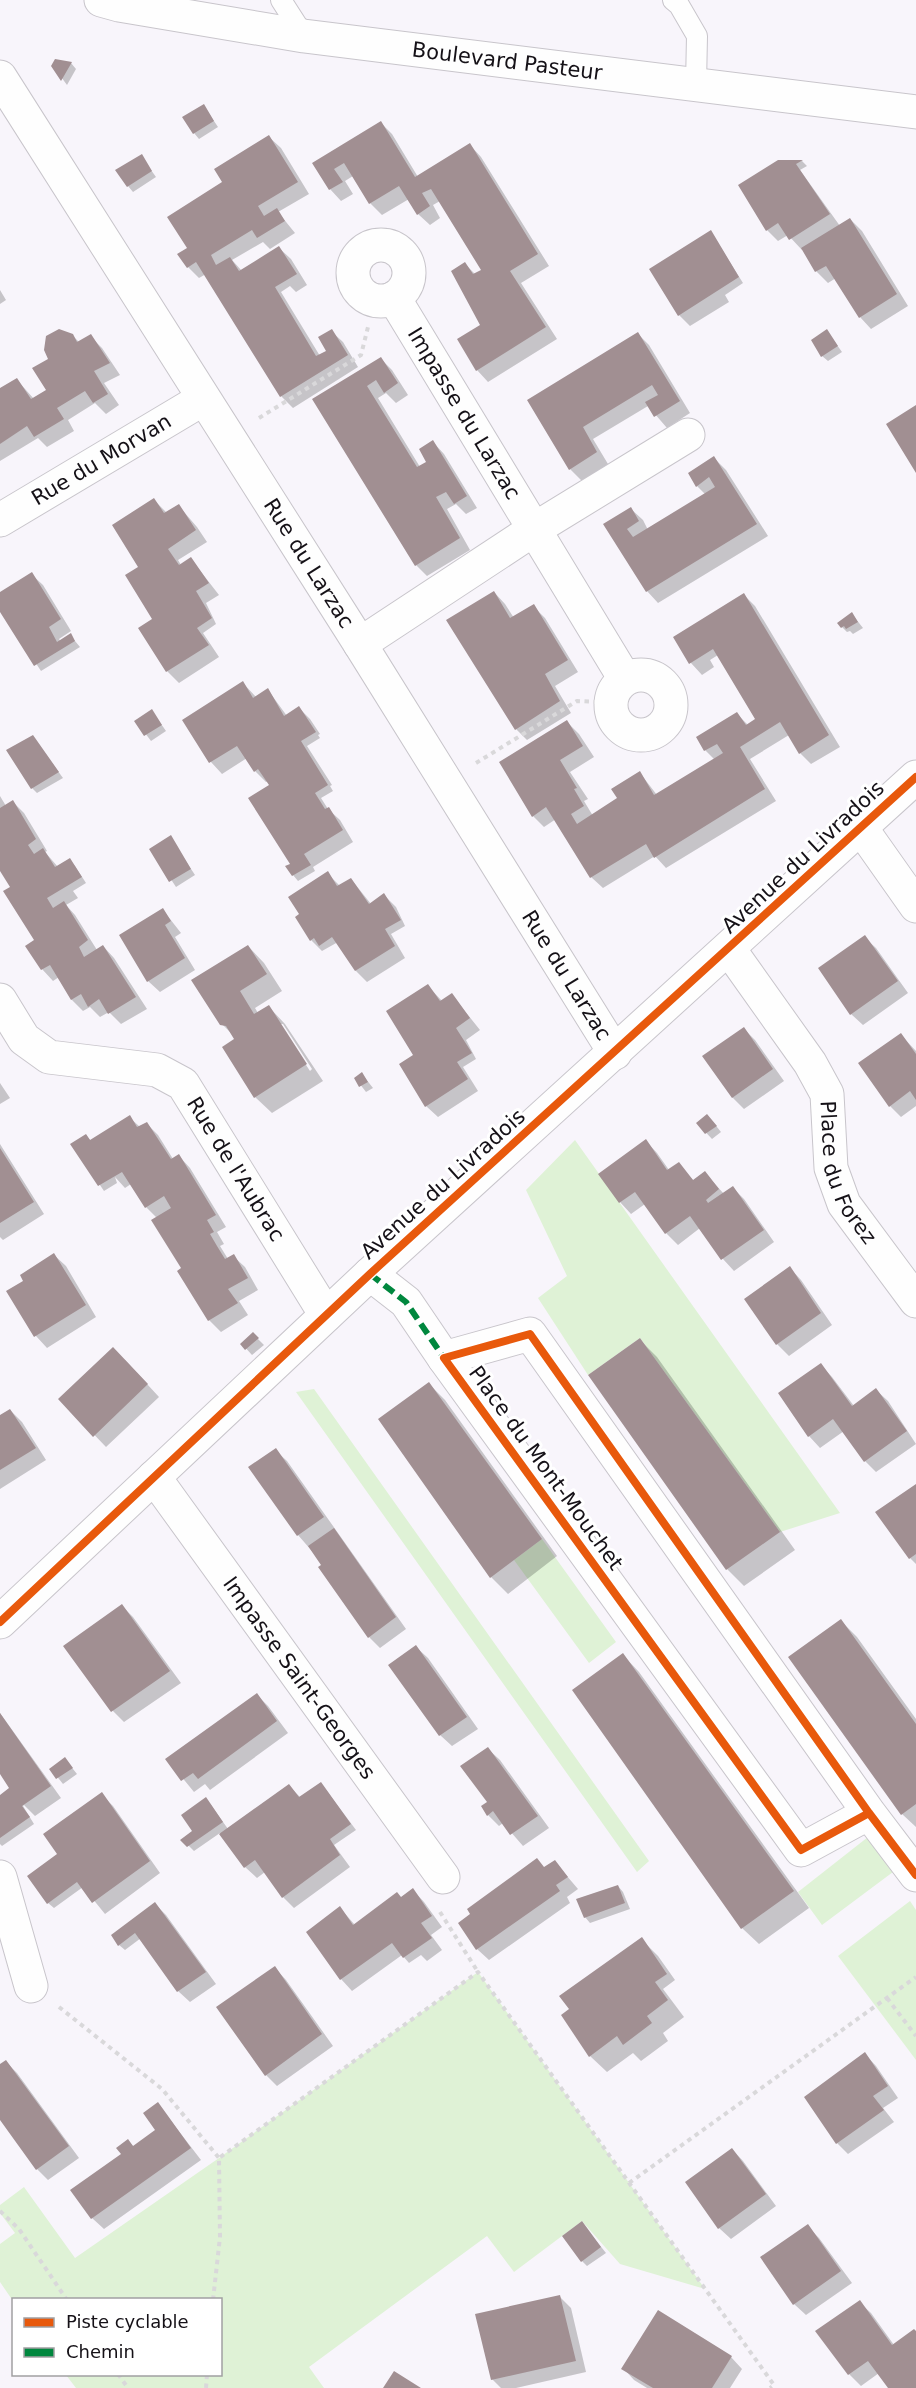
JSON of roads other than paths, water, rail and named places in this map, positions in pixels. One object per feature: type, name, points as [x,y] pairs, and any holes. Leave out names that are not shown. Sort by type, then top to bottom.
[{"type":"street","name":"Boulevard Pasteur","points":[[101,0],[304,36],[916,112]]},
{"type":"street","name":"Rue du Larzac","points":[[0,77],[360,644],[615,1053]]},
{"type":"street","name":"Impasse du Larzac","points":[[384,299],[533,530],[618,691]]},
{"type":"street","name":"Rue du Morvan","points":[[0,520],[203,399]]},
{"type":"street","points":[[360,644],[533,530],[688,435]]},
{"type":"street","name":"Avenue du Livradois","points":[[0,1622],[370,1274],[916,777]]},
{"type":"street","points":[[861,828],[916,906]]},
{"type":"street","name":"Place du Forez","points":[[729,949],[810,1063],[827,1094],[831,1168],[844,1204],[916,1301]]},
{"type":"street","name":"Rue de l'Aubrac","points":[[0,1000],[24,1039],[49,1057],[157,1070],[183,1084],[326,1315]]},
{"type":"street","name":"Place du Mont-Mouchet","points":[[370,1274],[406,1302],[444,1358],[801,1850],[869,1813]]},
{"type":"street","name":"Place du Mont-Mouchet","points":[[444,1358],[530,1334],[869,1813],[916,1875]]},
{"type":"street","name":"Impasse Saint-Georges","points":[[154,1477],[443,1877]]},
{"type":"street","points":[[0,1877],[31,1986]]},
{"type":"lane","points":[[281,0],[304,36]]},
{"type":"lane","points":[[673,0],[679,5],[696,36],[696,84]]}]
